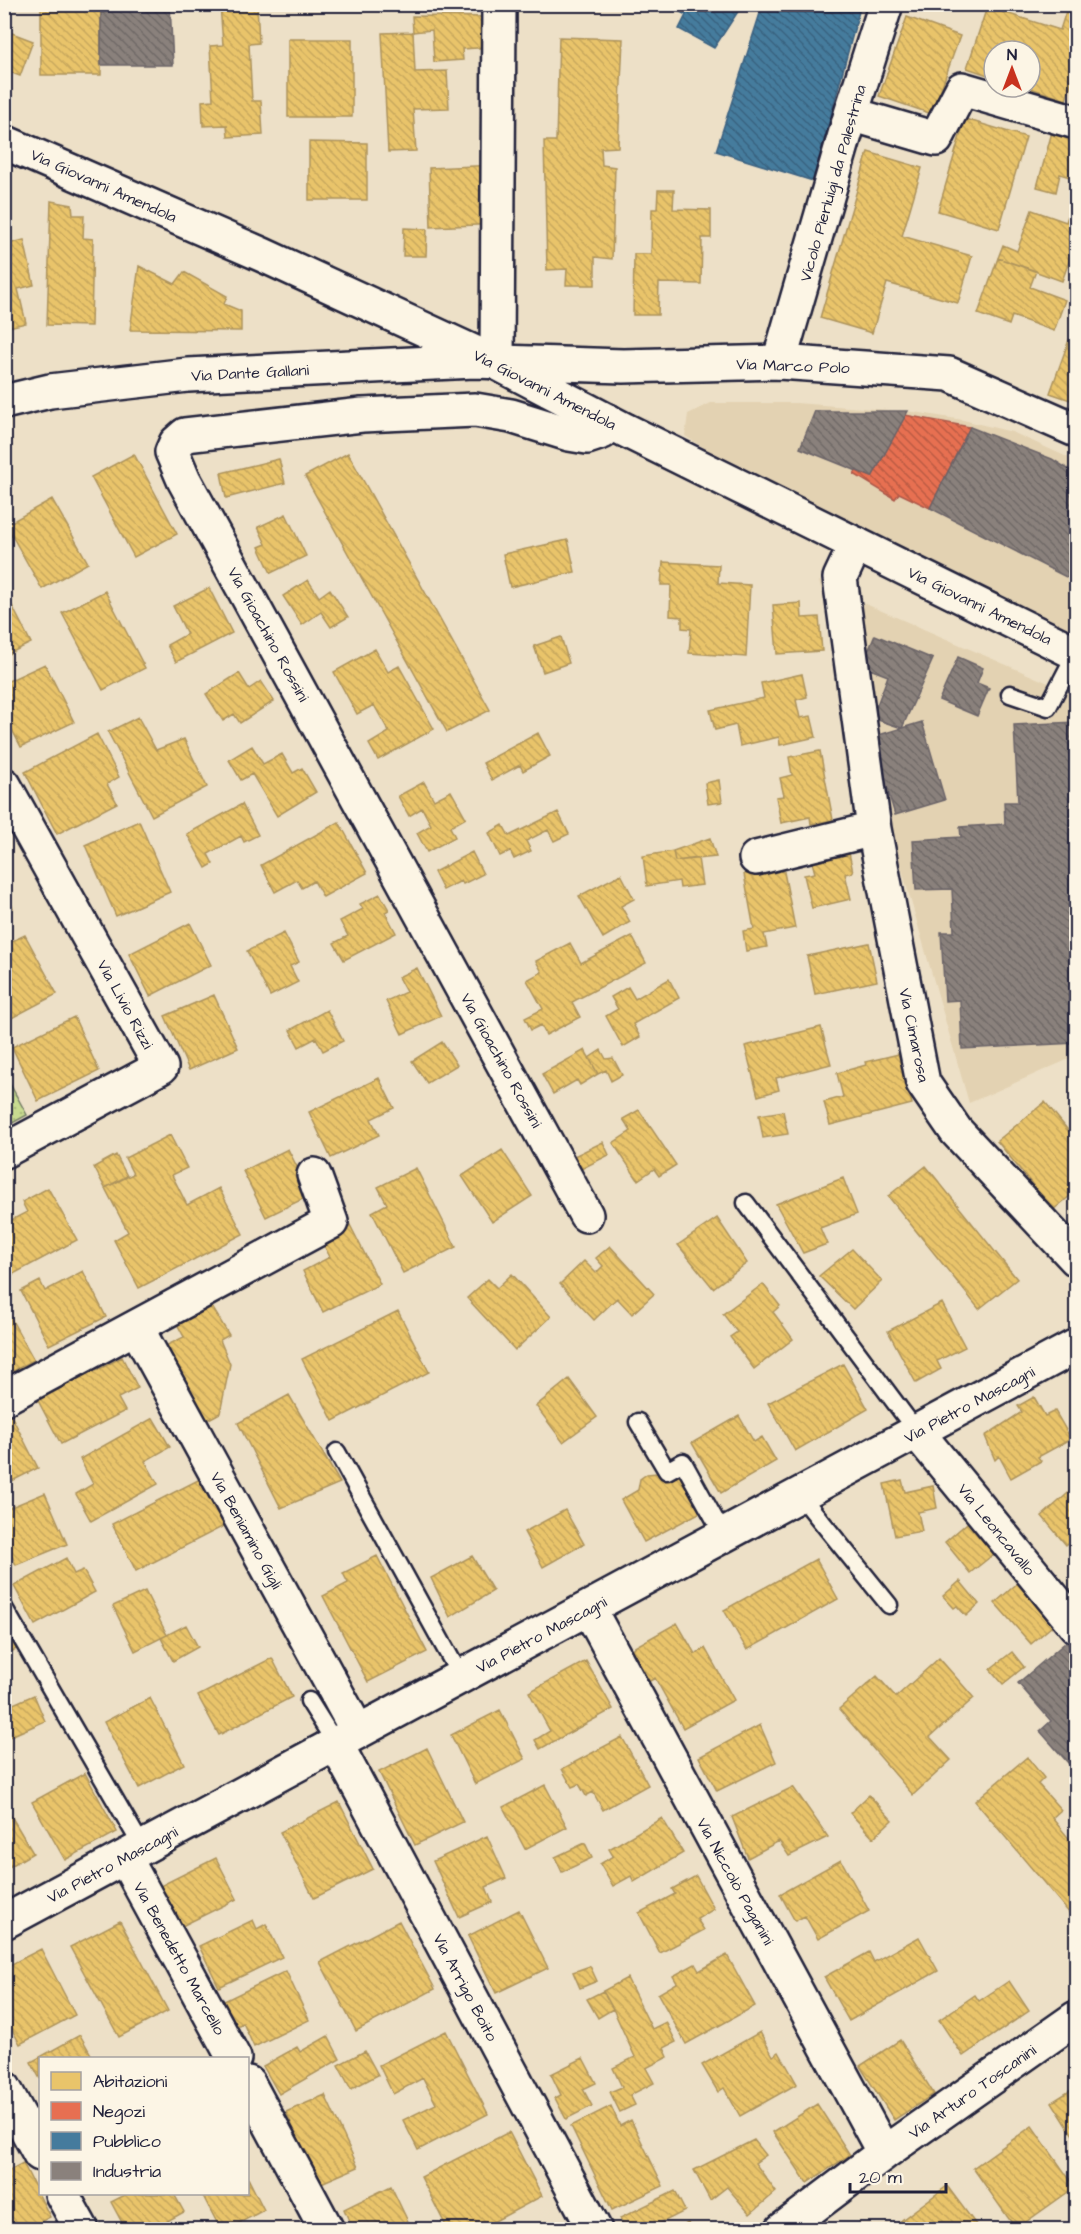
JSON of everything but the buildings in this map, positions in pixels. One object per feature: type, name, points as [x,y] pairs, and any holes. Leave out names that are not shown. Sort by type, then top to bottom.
[{"type":"street","points":[[497,363],[499,4]]},
{"type":"street","name":"Vicolo Pierluigi da Palestrina","points":[[779,362],[885,4]]},
{"type":"street","points":[[851,114],[936,139],[962,89],[1077,122]]},
{"type":"street","name":"Via Giovanni Amendola","points":[[4,142],[253,251],[497,363],[608,421],[1076,653]]},
{"type":"street","name":"Via Dante Gallani","points":[[4,402],[50,391],[188,375],[474,361],[497,363]]},
{"type":"street","name":"Via Marco Polo","points":[[497,363],[623,366],[779,362],[949,374],[1077,430]]},
{"type":"street","name":"Via Gioachino Rossini","points":[[586,1215],[184,480],[172,452],[176,443],[185,435],[362,415],[475,410],[587,437],[602,432],[608,421]]},
{"type":"street","name":"Via Cimarosa","points":[[856,544],[840,578],[874,829],[923,1083],[956,1131],[1077,1259]]},
{"type":"street","name":"Via Livio Rizzi","points":[[4,785],[161,1067],[4,1150]]},
{"type":"street","points":[[756,858],[874,829]]},
{"type":"street","points":[[4,1398],[331,1222],[314,1175]]},
{"type":"street","name":"Via Beniamino Gigli","points":[[136,1327],[347,1738]]},
{"type":"street","name":"Via Pietro Mascagni","points":[[4,1922],[1077,1346]]},
{"type":"street","name":"Via Leoncavallo","points":[[917,1432],[1077,1626]]},
{"type":"street","name":"Via Niccolò Paganini","points":[[588,1609],[884,2153]]},
{"type":"street","name":"Via Arrigo Boito","points":[[347,1738],[595,2229]]},
{"type":"street","name":"Via Benedetto Marcello","points":[[134,1853],[234,2057]]},
{"type":"street","name":"Via Arturo Toscanini","points":[[782,2229],[884,2153],[1077,2018]]},
{"type":"street","points":[[249,2085],[327,2229]]},
{"type":"street","points":[[4,2088],[39,2152]]},
{"type":"street","points":[[63,2195],[82,2229]]},
{"type":"lane","points":[[1010,694],[1048,707],[1076,653]]},
{"type":"lane","points":[[746,1203],[917,1432]]},
{"type":"lane","points":[[638,1422],[667,1471],[683,1462],[724,1536]]},
{"type":"lane","points":[[337,1452],[461,1677]]},
{"type":"lane","points":[[800,1495],[889,1605]]},
{"type":"lane","points":[[4,1608],[134,1853]]},
{"type":"lane","points":[[309,1701],[347,1738]]},
{"type":"shaded area","points":[[711,403],[796,403],[914,412],[963,420],[1012,432],[1076,461],[1076,633],[892,553],[797,506],[685,436],[688,414]]},
{"type":"shaded area","points":[[819,581],[868,605],[1076,695],[1076,1056],[969,1103]]},
{"type":"green space","points":[[4,1073],[27,1115],[5,1127],[4,1127]]}]
